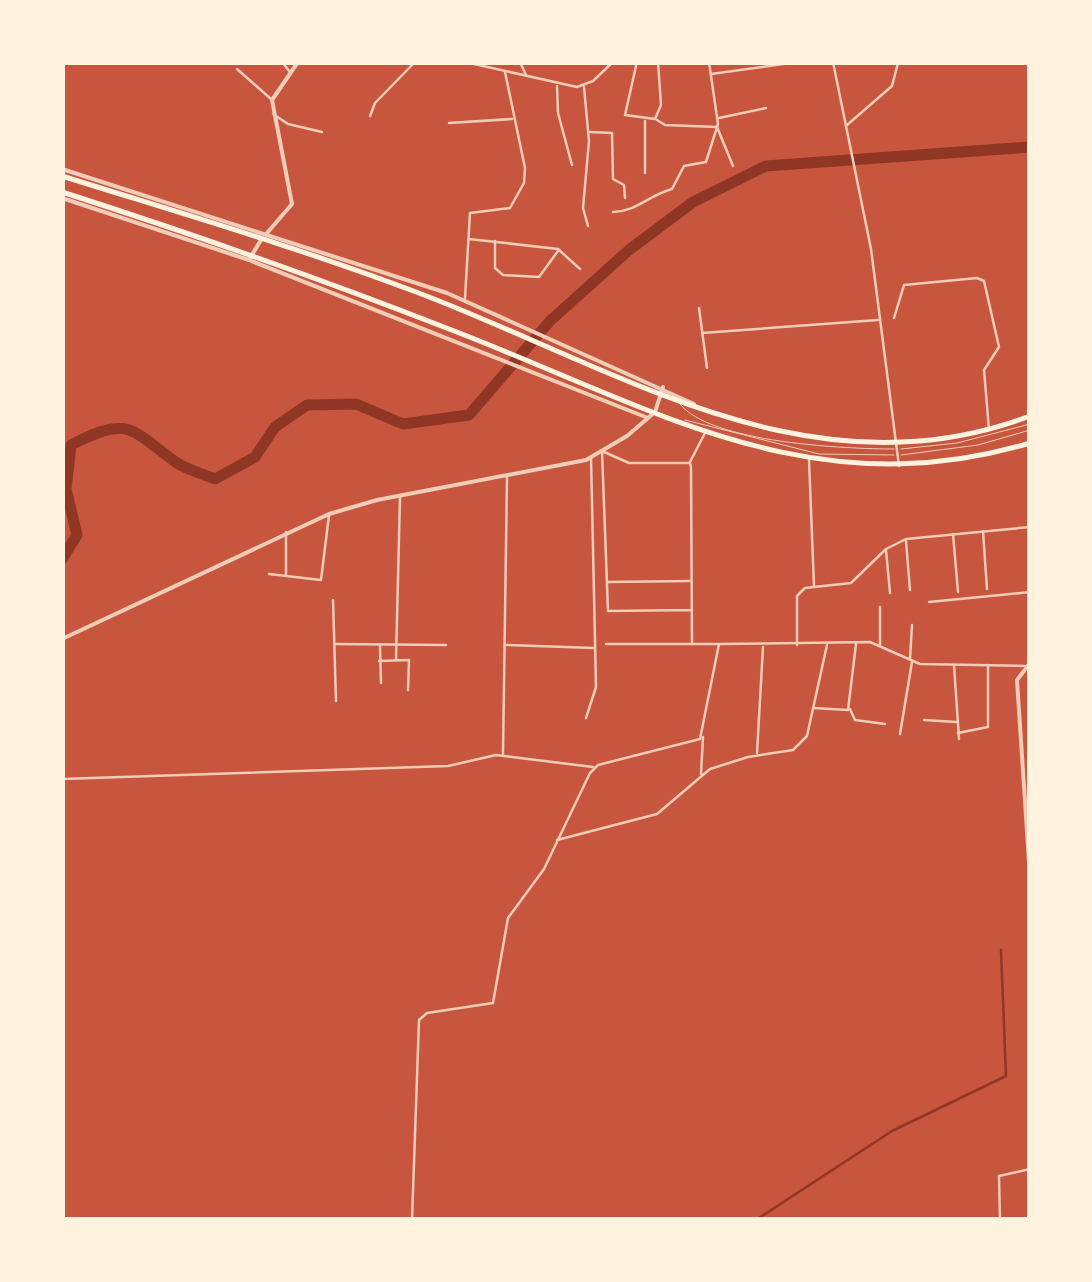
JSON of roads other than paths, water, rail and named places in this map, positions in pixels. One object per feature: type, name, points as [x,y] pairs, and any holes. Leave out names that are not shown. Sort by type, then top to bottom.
[{"type":"highway","points":[[62,173],[264,237],[412,290],[564,355],[662,390],[678,402],[714,416],[811,439],[898,448],[1030,420]]},
{"type":"highway","points":[[62,195],[251,257],[504,351],[706,432],[808,460],[899,466],[988,454],[1030,442]]},
{"type":"street","points":[[282,62],[290,72]]},
{"type":"street","points":[[298,62],[274,97],[273,114],[292,197],[290,209],[251,257],[648,418]]},
{"type":"street","points":[[370,116],[375,104],[415,62]]},
{"type":"street","points":[[466,62],[557,84],[584,86],[613,62]]},
{"type":"street","points":[[520,62],[526,77]]},
{"type":"street","points":[[656,119],[661,104],[658,62]]},
{"type":"street","points":[[613,212],[630,212],[651,194],[672,189],[684,166],[706,162],[718,118],[710,62]]},
{"type":"street","points":[[711,74],[798,62]]},
{"type":"street","points":[[833,62],[860,192],[899,466]]},
{"type":"street","points":[[846,125],[892,86],[900,63],[891,62]]},
{"type":"street","points":[[636,66],[624,116],[656,119],[664,125],[717,127]]},
{"type":"street","points":[[237,69],[274,97]]},
{"type":"street","points":[[465,300],[469,218],[474,211],[510,208],[524,183],[525,168],[505,72]]},
{"type":"street","points":[[557,84],[558,112],[572,165]]},
{"type":"street","points":[[584,86],[588,132],[583,208],[588,226]]},
{"type":"street","points":[[718,118],[766,108]]},
{"type":"street","points":[[273,114],[288,124],[322,132]]},
{"type":"street","points":[[449,123],[513,119]]},
{"type":"street","points":[[645,119],[645,173]]},
{"type":"street","points":[[717,127],[733,166]]},
{"type":"street","points":[[588,132],[612,132],[613,179],[624,185],[625,198]]},
{"type":"street","points":[[264,237],[465,300],[714,416]]},
{"type":"street","points":[[468,238],[558,250],[580,269]]},
{"type":"street","points":[[495,241],[495,268],[503,275],[538,277],[558,250]]},
{"type":"street","points":[[894,318],[904,285],[976,278],[984,281],[999,347],[984,370],[988,430]]},
{"type":"street","points":[[699,308],[708,368]]},
{"type":"street","points":[[702,333],[880,320]]},
{"type":"street","points":[[62,639],[329,514],[400,495],[591,457],[655,412],[662,390]]},
{"type":"street","points":[[692,644],[690,463],[706,432]]},
{"type":"street","points":[[602,451],[630,463],[690,463]]},
{"type":"street","points":[[602,451],[608,611],[692,610]]},
{"type":"street","points":[[586,718],[596,687],[591,457]]},
{"type":"street","points":[[808,460],[814,587]]},
{"type":"street","points":[[502,756],[507,475]]},
{"type":"street","points":[[396,660],[400,495]]},
{"type":"street","points":[[268,574],[321,580],[329,514]]},
{"type":"street","points":[[796,645],[798,596],[814,587],[851,582],[886,549],[906,539],[1030,527]]},
{"type":"street","points":[[983,531],[987,589]]},
{"type":"street","points":[[286,532],[286,576]]},
{"type":"street","points":[[953,532],[958,592]]},
{"type":"street","points":[[906,539],[910,590]]},
{"type":"street","points":[[886,549],[890,593]]},
{"type":"street","points":[[607,582],[692,580]]},
{"type":"street","points":[[929,602],[1030,592]]},
{"type":"street","points":[[333,600],[336,701]]},
{"type":"street","points":[[880,606],[880,645]]},
{"type":"street","points":[[900,734],[911,662],[912,625]]},
{"type":"street","points":[[856,643],[850,708],[855,720],[885,724]]},
{"type":"street","points":[[606,644],[856,643],[880,645],[911,662],[1027,664]]},
{"type":"street","points":[[336,644],[446,645]]},
{"type":"street","points":[[380,644],[380,683]]},
{"type":"street","points":[[701,775],[714,654],[719,644]]},
{"type":"street","points":[[758,755],[763,644]]},
{"type":"street","points":[[556,840],[657,814],[701,775],[758,755],[793,750],[808,736],[827,644]]},
{"type":"street","points":[[506,645],[595,648]]},
{"type":"street","points":[[380,660],[409,660],[408,690]]},
{"type":"street","points":[[1027,664],[1017,680],[1030,877]]},
{"type":"street","points":[[954,665],[958,736],[988,728],[988,665]]},
{"type":"street","points":[[813,708],[845,712],[850,708]]},
{"type":"street","points":[[924,720],[958,722]]},
{"type":"street","points":[[62,779],[441,766],[502,756],[592,770],[682,746],[704,735]]},
{"type":"street","points":[[412,1220],[419,1020],[427,1013],[493,1003],[508,918],[533,887],[592,770]]},
{"type":"street","points":[[1000,1220],[999,1176],[1002,1172],[1030,1169]]},
{"type":"lane","points":[[678,402],[691,416],[779,442],[821,448],[978,445],[1030,430]]},
{"type":"lane","points":[[677,421],[690,420],[746,440],[818,454],[957,444],[1030,420]]},
{"type":"waterway","points":[[62,559],[77,535],[66,489],[71,445],[91,436],[118,428],[129,430],[181,465],[215,479],[255,457],[275,427],[307,405],[356,404],[403,424],[469,415],[550,321],[629,250],[693,202],[766,166],[1030,147]]},
{"type":"waterway","points":[[756,1220],[892,1131],[1006,1076],[1001,950]]}]
